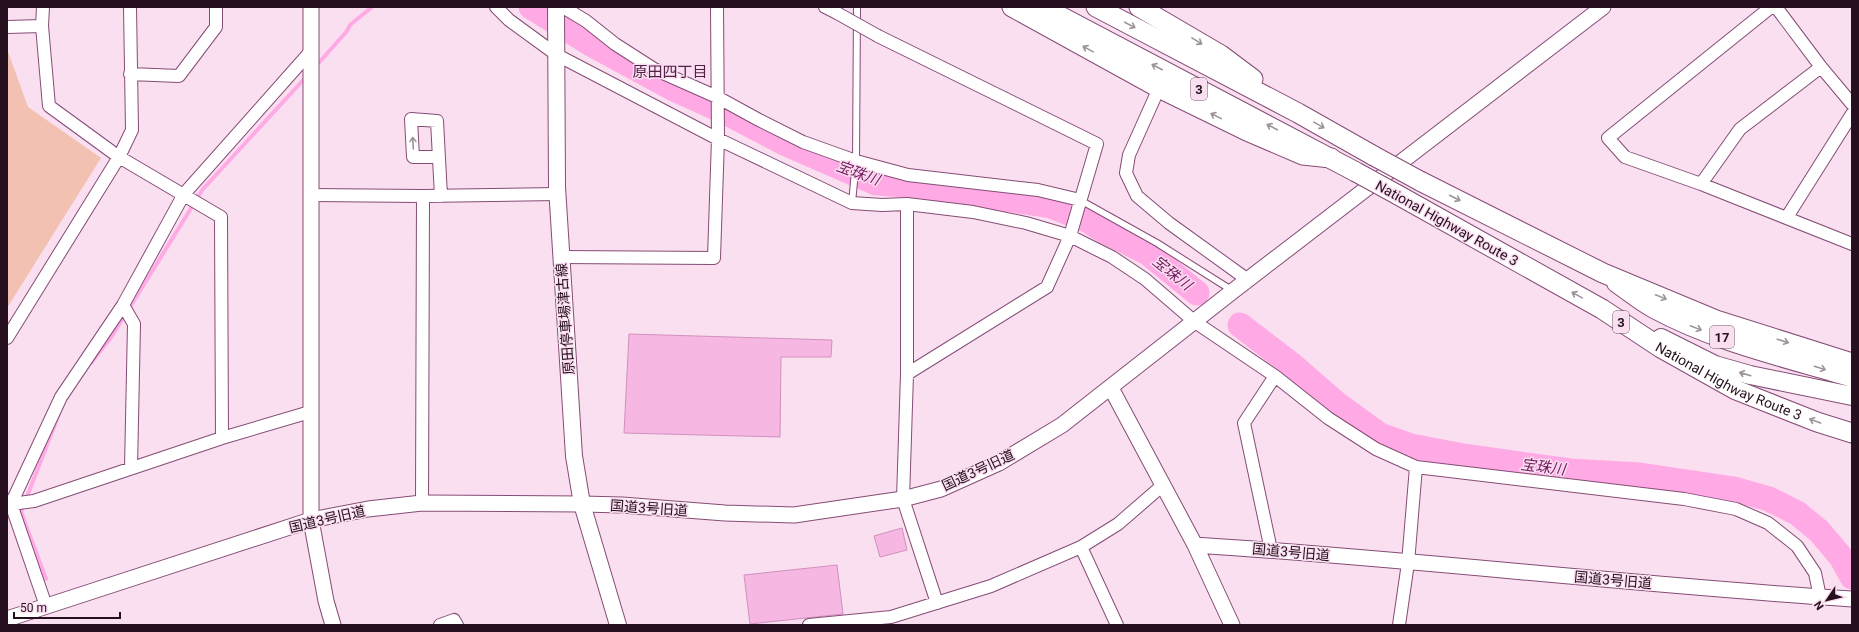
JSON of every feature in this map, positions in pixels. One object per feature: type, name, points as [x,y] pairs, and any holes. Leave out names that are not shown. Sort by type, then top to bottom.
[{"type":"highway","points":[[1012,7],[1159,88],[1247,131],[1303,155],[1331,158]]},
{"type":"highway","name":"National Highway Route 3","points":[[1043,7],[1331,158],[1398,195],[1602,309],[1661,348],[1736,390],[1817,422],[1852,433]]},
{"type":"highway","name":"National Highway Route 3","points":[[1096,7],[1298,113],[1374,156],[1603,273],[1716,320],[1852,363]]},
{"type":"highway","points":[[1139,7],[1221,55],[1298,113]]},
{"type":"main road","name":"原田停車場津古線","points":[[556,7],[558,194],[574,456],[582,504],[618,625]]},
{"type":"main road","name":"17","points":[[1603,273],[1653,309],[1698,329],[1750,348],[1852,378]]},
{"type":"main road","name":"17","points":[[1602,309],[1716,365],[1750,375],[1852,396]]},
{"type":"street","points":[[42,7],[42,26],[49,106],[119,157],[221,217],[222,438]]},
{"type":"street","points":[[7,338],[119,157],[132,130],[130,7]]},
{"type":"street","points":[[130,74],[179,76],[216,27],[216,7]]},
{"type":"street","points":[[311,7],[311,520],[326,601],[333,625]]},
{"type":"street","points":[[496,7],[509,20],[557,55],[718,138],[852,203],[882,205],[907,204],[973,212],[1026,223],[1070,236],[1112,257],[1146,279],[1195,322],[1275,376],[1328,418],[1376,449],[1416,467],[1684,499],[1736,509],[1768,523],[1797,546],[1815,573],[1820,597]]},
{"type":"street","points":[[562,7],[586,21],[615,44],[654,69],[717,97],[803,142],[856,161],[908,175],[1038,190],[1080,200]]},
{"type":"street","points":[[561,257],[714,258],[718,138],[716,7]]},
{"type":"street","points":[[825,7],[878,36],[1097,144],[1070,236],[1047,287],[907,374]]},
{"type":"street","name":"国道3号旧道","points":[[7,619],[311,520],[368,509],[422,503],[582,504],[622,505],[725,514],[794,515],[902,499],[941,489],[999,463],[1062,425],[1233,291],[1603,7]]},
{"type":"street","points":[[1771,7],[1608,138],[1626,157],[1787,217],[1852,244]]},
{"type":"street","points":[[1776,7],[1821,67],[1852,104]]},
{"type":"street","points":[[7,27],[42,26]]},
{"type":"street","points":[[46,606],[9,502],[61,397],[123,305],[184,194],[311,51]]},
{"type":"street","points":[[1701,184],[1740,129],[1821,67]]},
{"type":"street","points":[[1159,88],[1129,155],[1126,173],[1137,196],[1169,223],[1248,280]]},
{"type":"street","points":[[1787,217],[1852,114]]},
{"type":"street","points":[[438,158],[441,196]]},
{"type":"street","points":[[311,195],[441,196],[558,194]]},
{"type":"street","points":[[422,503],[423,196]]},
{"type":"street","points":[[907,204],[907,374],[902,499],[937,604]]},
{"type":"street","points":[[123,305],[134,324],[131,468]]},
{"type":"street","points":[[1271,550],[1244,423],[1275,376]]},
{"type":"street","points":[[1111,388],[1195,545],[1232,625]]},
{"type":"street","points":[[9,502],[34,501],[222,438],[310,412]]},
{"type":"street","points":[[1399,625],[1408,563],[1416,467]]},
{"type":"street","points":[[809,625],[891,617],[937,604],[991,586],[1082,547],[1118,524],[1163,485]]},
{"type":"street","name":"国道3号旧道","points":[[1195,545],[1271,550],[1408,563],[1852,599]]},
{"type":"street","points":[[1082,547],[1117,625]]},
{"type":"street","points":[[440,625],[454,620],[457,625]]},
{"type":"lane","points":[[852,203],[856,161],[857,7]]},
{"type":"lane","points":[[1080,200],[1157,243],[1233,291]]},
{"type":"shaded area","points":[[7,49],[28,107],[101,158],[7,308]]},
{"type":"building","points":[[629,334],[832,340],[831,357],[781,357],[780,437],[624,433]]},
{"type":"building","points":[[902,528],[907,550],[880,557],[874,536]]},
{"type":"building","points":[[837,565],[843,614],[750,624],[744,575]]},
{"type":"waterway","points":[[316,66],[347,31],[350,25],[372,7]]},
{"type":"waterway","name":"宝珠川","points":[[531,7],[589,43],[672,88],[727,113],[784,143],[876,183],[920,186],[1051,206],[1087,220],[1104,231],[1148,253],[1197,293]]},
{"type":"waterway","points":[[91,363],[112,336],[203,189],[306,77]]},
{"type":"waterway","name":"宝珠川","points":[[1240,325],[1291,364],[1336,403],[1380,435],[1411,446],[1463,456],[1570,471],[1640,475],[1734,489],[1769,499],[1797,513],[1819,531],[1841,557],[1852,577]]},
{"type":"waterway","points":[[46,579],[21,512],[59,414]]},
{"type":"district","name":"原田四丁目","points":[[670,72]]}]
